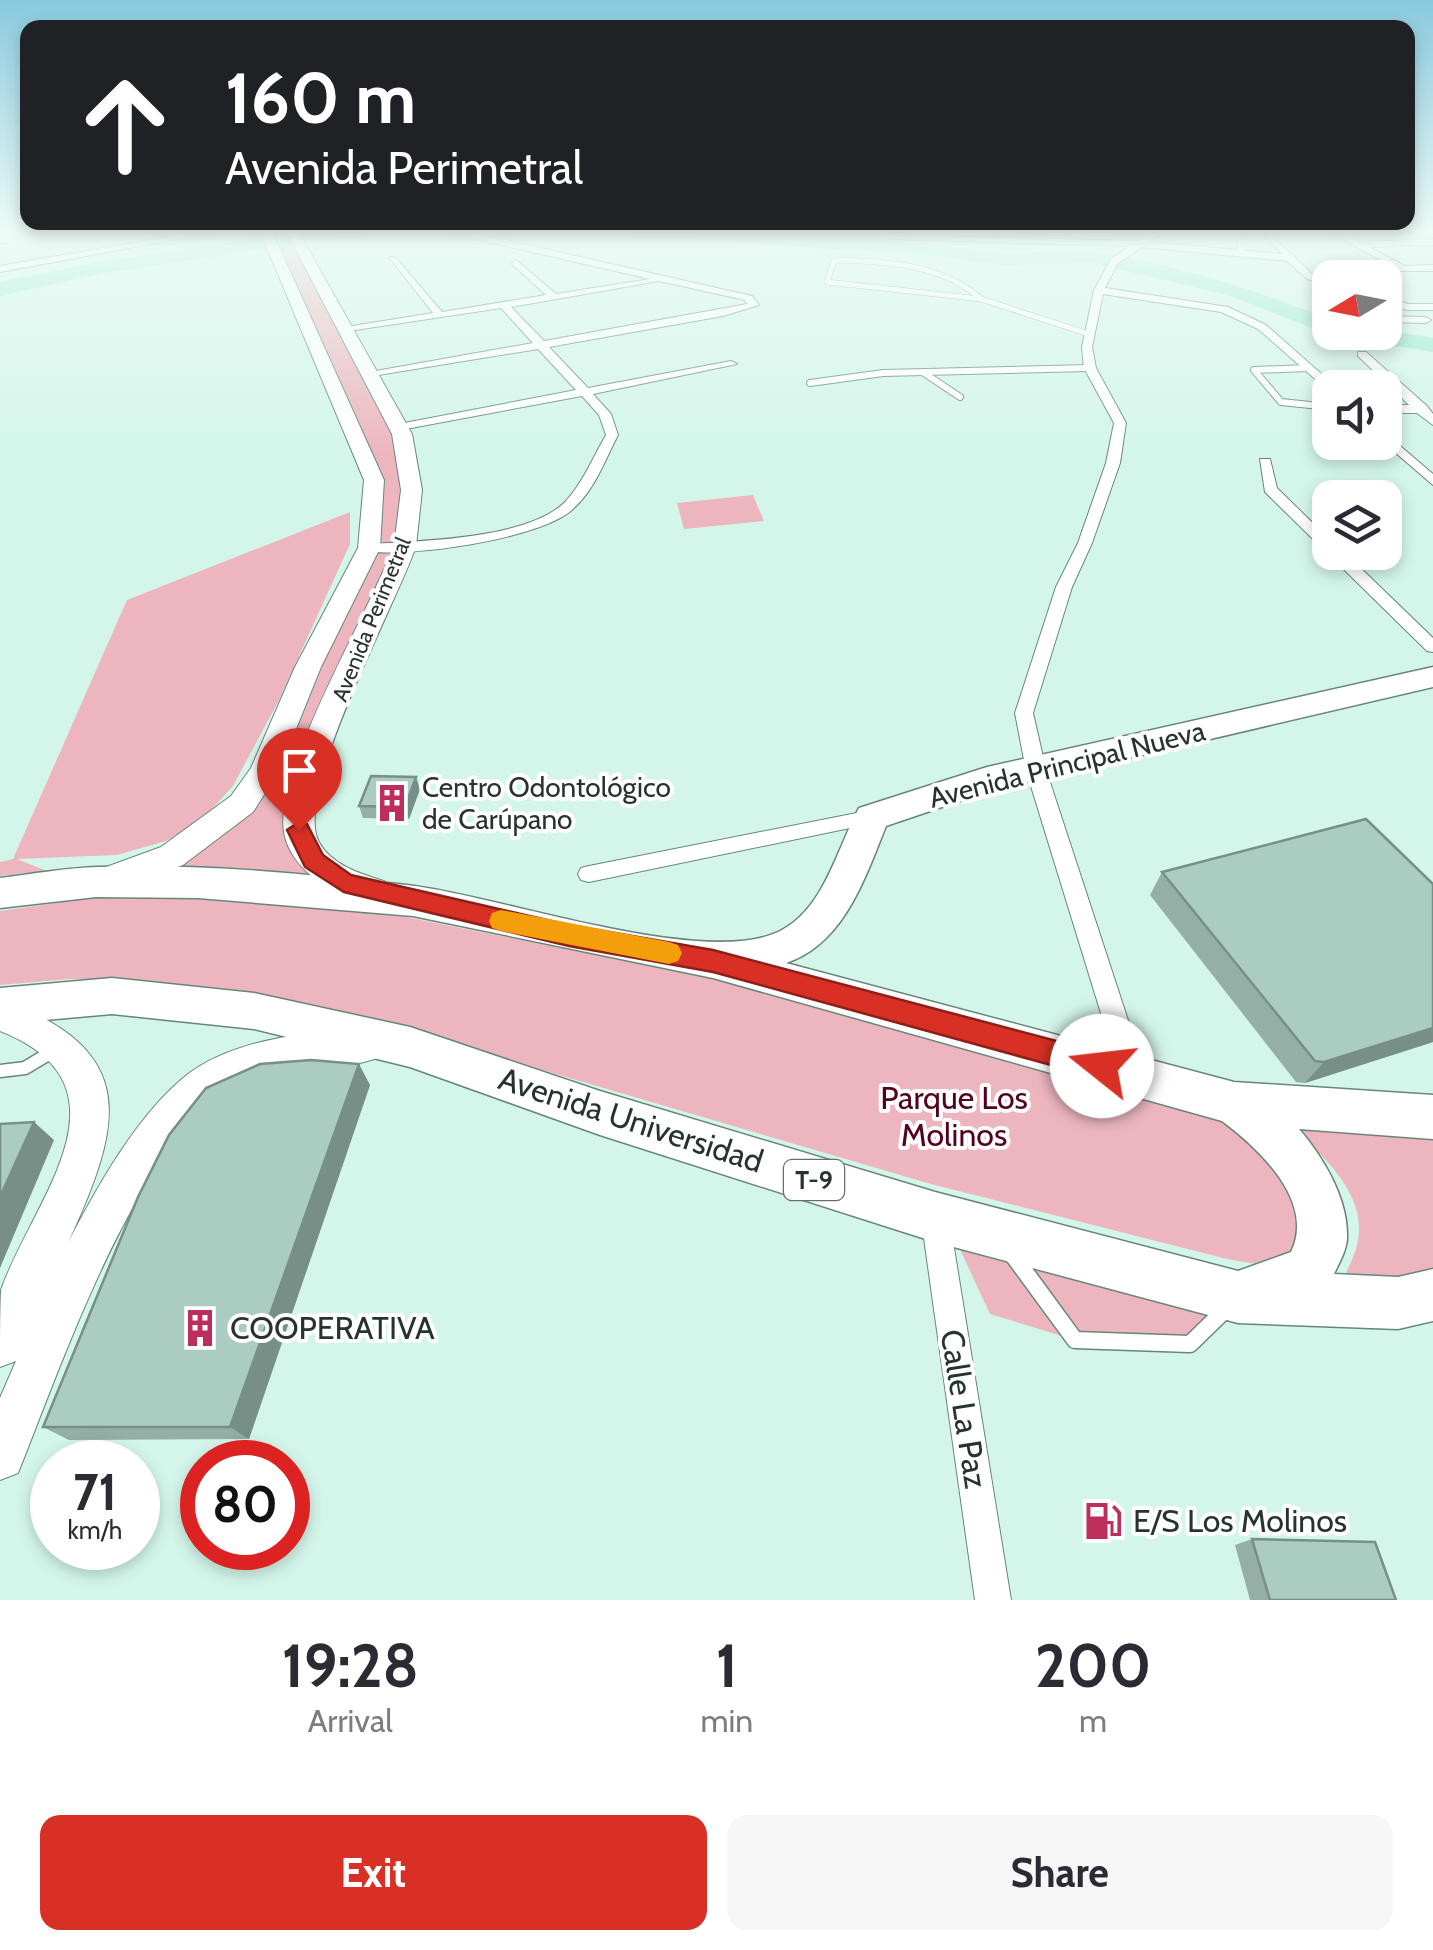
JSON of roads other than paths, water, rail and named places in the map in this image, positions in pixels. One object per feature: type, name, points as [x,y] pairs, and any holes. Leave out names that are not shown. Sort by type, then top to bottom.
[{"type":"highway","name":"Avenida Principal Nueva","points":[[872,817],[949,789],[1433,677]]},
{"type":"highway","points":[[713,961],[790,946],[821,918],[844,881],[872,817]]},
{"type":"highway","points":[[0,893],[96,882],[250,884],[413,902],[713,961],[1234,1103],[1433,1117]]},
{"type":"highway","name":"Avenida Universidad","points":[[0,1006],[112,996],[254,1011],[395,1044],[935,1218],[1238,1297],[1398,1303],[1433,1295]]},
{"type":"highway","points":[[1234,1103],[1280,1140],[1311,1185],[1323,1238],[1309,1272],[1238,1297]]},
{"type":"main road","name":"Avenida Perimetral","points":[[96,882],[172,856],[242,804],[264,770],[308,667],[368,548],[374,480],[300,304]]},
{"type":"main road","name":"Avenida Perimetral","points":[[331,304],[399,428],[410,462],[414,494],[405,547],[306,777],[299,830],[314,861],[344,882],[413,902]]},
{"type":"main road","points":[[315,338],[346,331]]},
{"type":"main road","points":[[0,1015],[19,1021],[60,1047],[80,1066],[91,1101],[88,1146],[0,1344]]},
{"type":"main road","points":[[0,1456],[106,1212],[144,1150],[204,1085],[264,1058],[317,1047],[395,1044]]},
{"type":"street","points":[[431,304],[440,314]]},
{"type":"street","points":[[346,331],[503,304],[605,414],[612,435],[566,509],[513,530],[405,547],[368,548]]},
{"type":"street","points":[[370,375],[723,313],[754,304]]},
{"type":"street","points":[[1096,304],[1089,334],[1090,368],[1120,424],[1101,501],[1064,587],[1024,712],[1036,770],[1133,1075]]},
{"type":"street","points":[[1194,304],[1224,308],[1262,328],[1312,372]]},
{"type":"street","points":[[1402,305],[1433,308]]},
{"type":"street","points":[[1402,319],[1433,320]]},
{"type":"street","points":[[1362,354],[1433,422]]},
{"type":"street","points":[[399,428],[731,364]]},
{"type":"street","points":[[1402,409],[1433,410]]},
{"type":"street","points":[[1402,453],[1433,481]]},
{"type":"street","points":[[1265,462],[1270,489],[1312,530]]},
{"type":"street","points":[[1353,570],[1433,648]]},
{"type":"street","points":[[590,874],[872,817]]},
{"type":"street","name":"Calle La Paz","points":[[935,1218],[993,1600]]},
{"type":"lane","points":[[995,304],[1089,334]]},
{"type":"lane","points":[[810,384],[883,373],[1090,368]]},
{"type":"lane","points":[[1308,368],[1254,370],[1282,402],[1312,405]]},
{"type":"lane","points":[[924,372],[960,397]]},
{"type":"lane","points":[[0,1071],[25,1068],[60,1047]]},
{"type":"lane","points":[[997,1234],[1075,1340],[1190,1344],[1238,1297]]},
{"type":"waterway","points":[[1270,304],[1312,320]]},
{"type":"waterway","points":[[1402,340],[1433,345]]},
{"type":"place","name":"Centro Odontológico de Carúpano","points":[[392,803]]},
{"type":"place","name":"COOPERATIVA","points":[[200,1328]]},
{"type":"place","name":"E/S Los Molinos","points":[[1103,1521]]},
{"type":"park label","name":"Parque Los Molinos","points":[[954,1116]]}]
